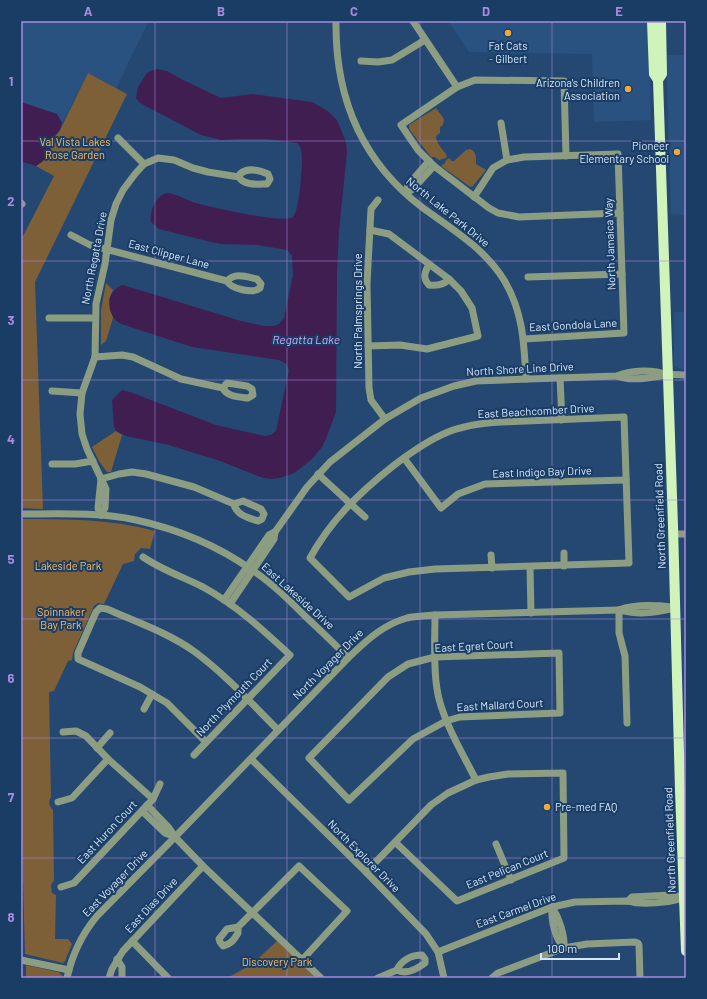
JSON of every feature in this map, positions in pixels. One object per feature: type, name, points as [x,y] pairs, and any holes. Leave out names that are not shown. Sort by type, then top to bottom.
[{"type":"main road","name":"North Greenfield Road","points":[[652,21],[662,74],[658,80],[674,534],[675,608],[684,749],[684,898],[686,951]]},
{"type":"main road","name":"North Greenfield Road","points":[[657,42],[661,21]]},
{"type":"street","name":"North Lake Park Drive","points":[[336,21],[338,68],[352,117],[362,138],[386,174],[406,194],[474,245],[493,265],[504,281],[516,304],[521,322],[524,339],[526,379]]},
{"type":"street","points":[[413,21],[457,87]]},
{"type":"street","points":[[361,61],[378,62],[392,60],[425,40]]},
{"type":"street","points":[[474,197],[493,168],[507,160],[524,157],[566,156],[564,81],[474,80],[457,87],[401,125],[418,150],[432,164],[474,197],[498,213],[519,217],[620,213]]},
{"type":"street","points":[[501,123],[507,160]]},
{"type":"street","points":[[118,138],[144,164],[158,158],[168,158],[208,172],[239,177]]},
{"type":"street","name":"North Jamaica Way","points":[[566,156],[618,154],[624,333]]},
{"type":"street","name":"North Regatta Drive","points":[[101,515],[105,508],[106,489],[82,434],[80,414],[82,393],[95,357],[96,304],[111,220],[116,204],[123,190],[144,164]]},
{"type":"street","points":[[406,194],[414,189],[432,164]]},
{"type":"street","name":"North Palmsprings Drive","points":[[378,200],[371,209],[368,284],[368,346],[370,394],[374,406],[385,419]]},
{"type":"street","points":[[368,346],[400,345],[427,349],[478,336],[472,308],[461,290],[449,279],[389,234],[370,230]]},
{"type":"street","name":"East Clipper Lane","points":[[71,235],[90,245],[227,281]]},
{"type":"street","points":[[429,264],[424,276],[429,285],[446,283],[449,279]]},
{"type":"street","points":[[528,277],[622,274]]},
{"type":"street","points":[[49,318],[95,318]]},
{"type":"street","name":"East Gondola Lane","points":[[524,339],[624,333]]},
{"type":"street","points":[[95,357],[122,355],[133,357],[181,379],[222,388]]},
{"type":"street","name":"North Shore Line Drive","points":[[227,602],[250,568],[274,539],[275,532],[318,474],[340,454],[385,419],[420,398],[454,386],[476,381],[617,376],[626,372],[657,371],[668,374],[686,375]]},
{"type":"street","points":[[560,378],[562,420]]},
{"type":"street","points":[[52,391],[82,393]]},
{"type":"street","name":"East Beachcomber Drive","points":[[492,568],[409,572],[384,578],[349,597],[310,558],[324,535],[349,504],[365,488],[404,458],[430,441],[447,432],[464,427],[501,422],[624,417],[626,480]]},
{"type":"street","name":"East Indigo Bay Drive","points":[[404,458],[441,508],[458,494],[485,484],[626,480]]},
{"type":"street","points":[[52,464],[76,464],[93,461]]},
{"type":"street","points":[[101,479],[132,472],[146,474],[194,487],[234,504]]},
{"type":"street","points":[[318,474],[364,517]]},
{"type":"street","points":[[491,555],[492,568],[629,564],[626,480]]},
{"type":"street","name":"East Lakeside Drive","points":[[21,514],[101,515],[135,520],[180,533],[209,545],[250,568],[289,600],[348,658]]},
{"type":"street","points":[[674,534],[686,534]]},
{"type":"street","points":[[564,553],[564,566]]},
{"type":"street","points":[[143,557],[155,565],[203,587],[227,602]]},
{"type":"street","points":[[530,567],[531,613]]},
{"type":"street","name":"North Plymouth Court","points":[[194,755],[290,655],[252,620],[227,602]]},
{"type":"street","name":"North Voyager Drive","points":[[175,837],[348,658],[376,632],[390,624],[408,618],[435,615],[619,610],[629,606],[660,606],[675,608]]},
{"type":"street","points":[[206,742],[167,703],[140,687],[78,659],[78,653],[96,612],[100,608],[106,609],[171,638],[194,652],[222,674],[278,730]]},
{"type":"street","points":[[619,610],[619,632],[625,656],[627,723]]},
{"type":"street","points":[[366,872],[431,805],[448,793],[476,780],[446,721],[437,690],[435,615]]},
{"type":"street","name":"East Egret Court","points":[[349,800],[309,758],[388,677],[408,664],[435,657],[559,653],[560,713]]},
{"type":"street","points":[[144,709],[152,694]]},
{"type":"street","name":"East Mallard Court","points":[[349,800],[413,739],[446,721],[460,717],[560,713]]},
{"type":"street","points":[[62,732],[76,731],[86,736],[108,760],[153,799]]},
{"type":"street","points":[[97,748],[110,733]]},
{"type":"street","name":"North Explorer Drive","points":[[251,759],[366,872],[426,934],[438,952],[444,978]]},
{"type":"street","points":[[58,802],[72,798],[108,760]]},
{"type":"street","name":"East Pelican Court","points":[[395,842],[457,901],[564,858],[563,773],[508,774],[476,780]]},
{"type":"street","name":"East Huron Court","points":[[61,887],[74,882],[153,799],[160,784]]},
{"type":"street","points":[[144,808],[165,833],[175,837],[203,866],[321,978]]},
{"type":"street","name":"East Voyager Drive","points":[[69,970],[79,943],[97,916],[175,837]]},
{"type":"street","points":[[496,844],[511,880]]},
{"type":"street","name":"East Dias Drive","points":[[109,978],[117,959],[203,866]]},
{"type":"street","points":[[238,927],[299,866],[347,911],[302,960]]},
{"type":"street","name":"East Carmel Drive","points":[[438,952],[552,908],[575,902],[628,901],[632,897],[671,895],[684,898]]},
{"type":"street","points":[[552,908],[556,913],[564,941],[564,948]]},
{"type":"street","points":[[132,942],[168,978]]},
{"type":"street","points":[[492,978],[498,973],[564,948],[587,944],[638,943],[640,978]]},
{"type":"street","points":[[117,959],[122,967],[122,978]]},
{"type":"street","points":[[21,960],[69,970],[67,978]]},
{"type":"street","points":[[378,978],[397,970]]},
{"type":"shaded area","points":[[21,21],[149,21],[116,88],[88,73],[62,123],[57,114],[21,102]]},
{"type":"shaded area","points":[[448,21],[648,21],[651,120],[594,122],[592,54],[469,52]]},
{"type":"shaded area","name":"Pioneer Elementary School","points":[[666,55],[686,55],[686,215],[671,214]]},
{"type":"shaded area","points":[[674,312],[686,312],[686,369],[680,369],[674,365]]},
{"type":"green space","name":"Val Vista Lakes Rose Garden","points":[[88,73],[127,94],[35,282],[43,509],[21,508],[21,240],[54,176],[36,166],[43,161],[51,141],[60,130]]},
{"type":"green space","points":[[436,108],[444,119],[443,125],[440,127],[440,133],[436,136],[436,139],[447,156],[446,158],[439,160],[435,157],[431,157],[409,129],[409,125]]},
{"type":"green space","points":[[470,149],[475,153],[476,164],[486,170],[472,187],[441,166],[446,160],[450,158],[451,161],[454,161],[466,150]]},
{"type":"green space","points":[[106,283],[113,290],[109,299],[113,318],[106,341],[101,345],[101,310]]},
{"type":"green space","points":[[116,431],[122,435],[111,472],[107,472],[99,461],[92,447]]},
{"type":"green space","name":"Lakeside Park","points":[[21,519],[105,522],[155,531],[150,549],[141,548],[135,554],[134,561],[123,564],[104,604],[98,603],[94,606],[73,653],[72,660],[68,661],[54,691],[49,692],[51,797],[49,802],[53,810],[54,880],[51,885],[52,893],[56,895],[55,939],[68,939],[72,944],[63,963],[25,954],[21,804]]},
{"type":"green space","name":"Discovery Park","points":[[277,941],[318,978],[227,978],[251,965]]},
{"type":"green space","points":[[26,965],[58,972],[62,975],[62,978],[26,978]]},
{"type":"water","name":"Regatta Lake","points":[[157,69],[167,71],[221,98],[253,94],[312,102],[329,112],[337,120],[346,142],[347,152],[339,231],[337,274],[336,412],[322,447],[311,460],[294,473],[280,478],[263,478],[220,461],[169,445],[126,436],[116,431],[114,427],[112,400],[122,390],[216,425],[265,436],[271,435],[276,431],[289,370],[286,364],[279,360],[192,347],[121,324],[112,315],[109,304],[110,298],[117,288],[123,285],[241,321],[264,326],[274,326],[279,324],[284,318],[293,275],[292,256],[287,250],[258,245],[220,244],[159,229],[151,222],[151,214],[154,204],[163,194],[167,193],[196,203],[246,214],[287,219],[293,217],[299,197],[302,163],[301,149],[297,143],[267,139],[221,140],[201,135],[140,103],[136,98],[138,87],[148,72]]},
{"type":"water","points":[[21,102],[57,114],[62,123],[60,130],[51,141],[51,148],[43,161],[36,166],[21,160]]},
{"type":"place","name":"Fat Cats - Gilbert","points":[[508,33]]},
{"type":"place","name":"Arizona's Children Association","points":[[628,89]]},
{"type":"place","name":"Pioneer Elementary School","points":[[677,152]]},
{"type":"place","name":"Pre-med FAQ","points":[[547,807]]},
{"type":"park label","name":"Spinnaker Bay Park","points":[[61,618]]}]
